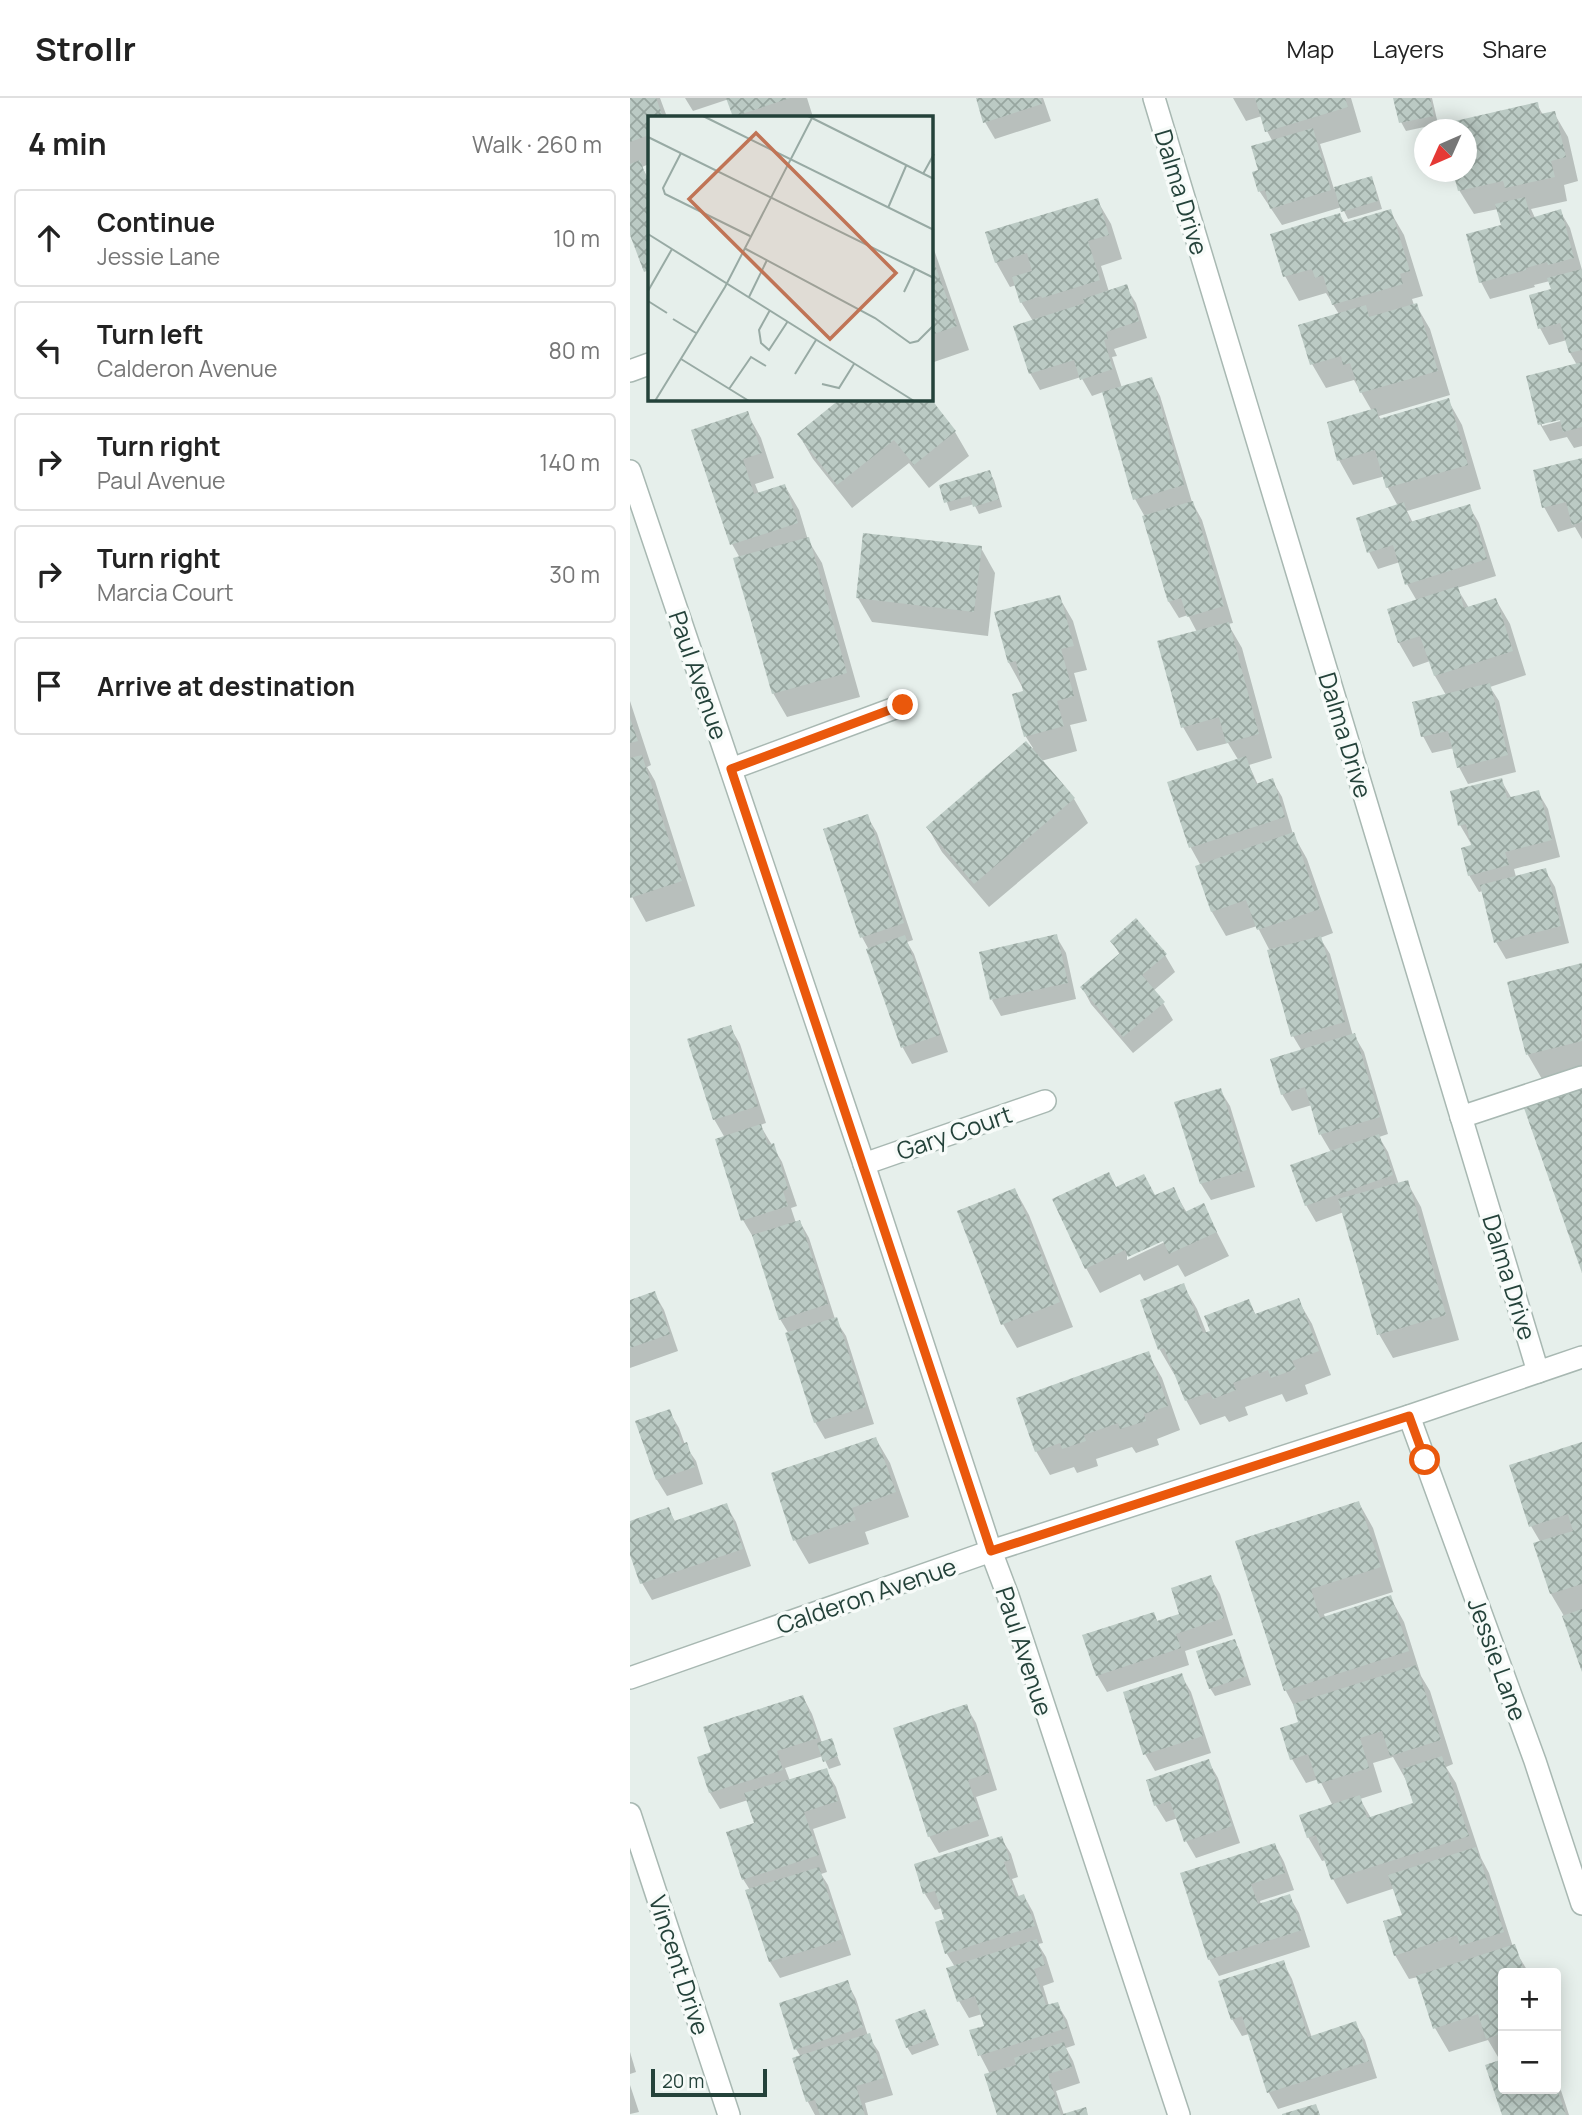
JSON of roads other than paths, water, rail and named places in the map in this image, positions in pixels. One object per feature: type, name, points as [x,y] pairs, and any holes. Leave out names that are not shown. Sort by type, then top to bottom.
[{"type":"street","name":"Dalma Drive","points":[[1154,98],[1538,1371]]},
{"type":"street","points":[[630,371],[648,364]]},
{"type":"street","name":"Paul Avenue","points":[[630,471],[864,1164],[1179,2115]]},
{"type":"street","points":[[731,769],[903,705]]},
{"type":"street","points":[[1461,1117],[1582,1077]]},
{"type":"street","name":"Gary Court","points":[[864,1164],[1045,1101]]},
{"type":"street","name":"Calderon Avenue","points":[[630,1678],[991,1551],[1409,1416],[1582,1357]]},
{"type":"street","name":"Jessie Lane","points":[[1409,1416],[1535,1761],[1582,1904]]},
{"type":"street","name":"Vincent Drive","points":[[630,1814],[729,2115]]}]
